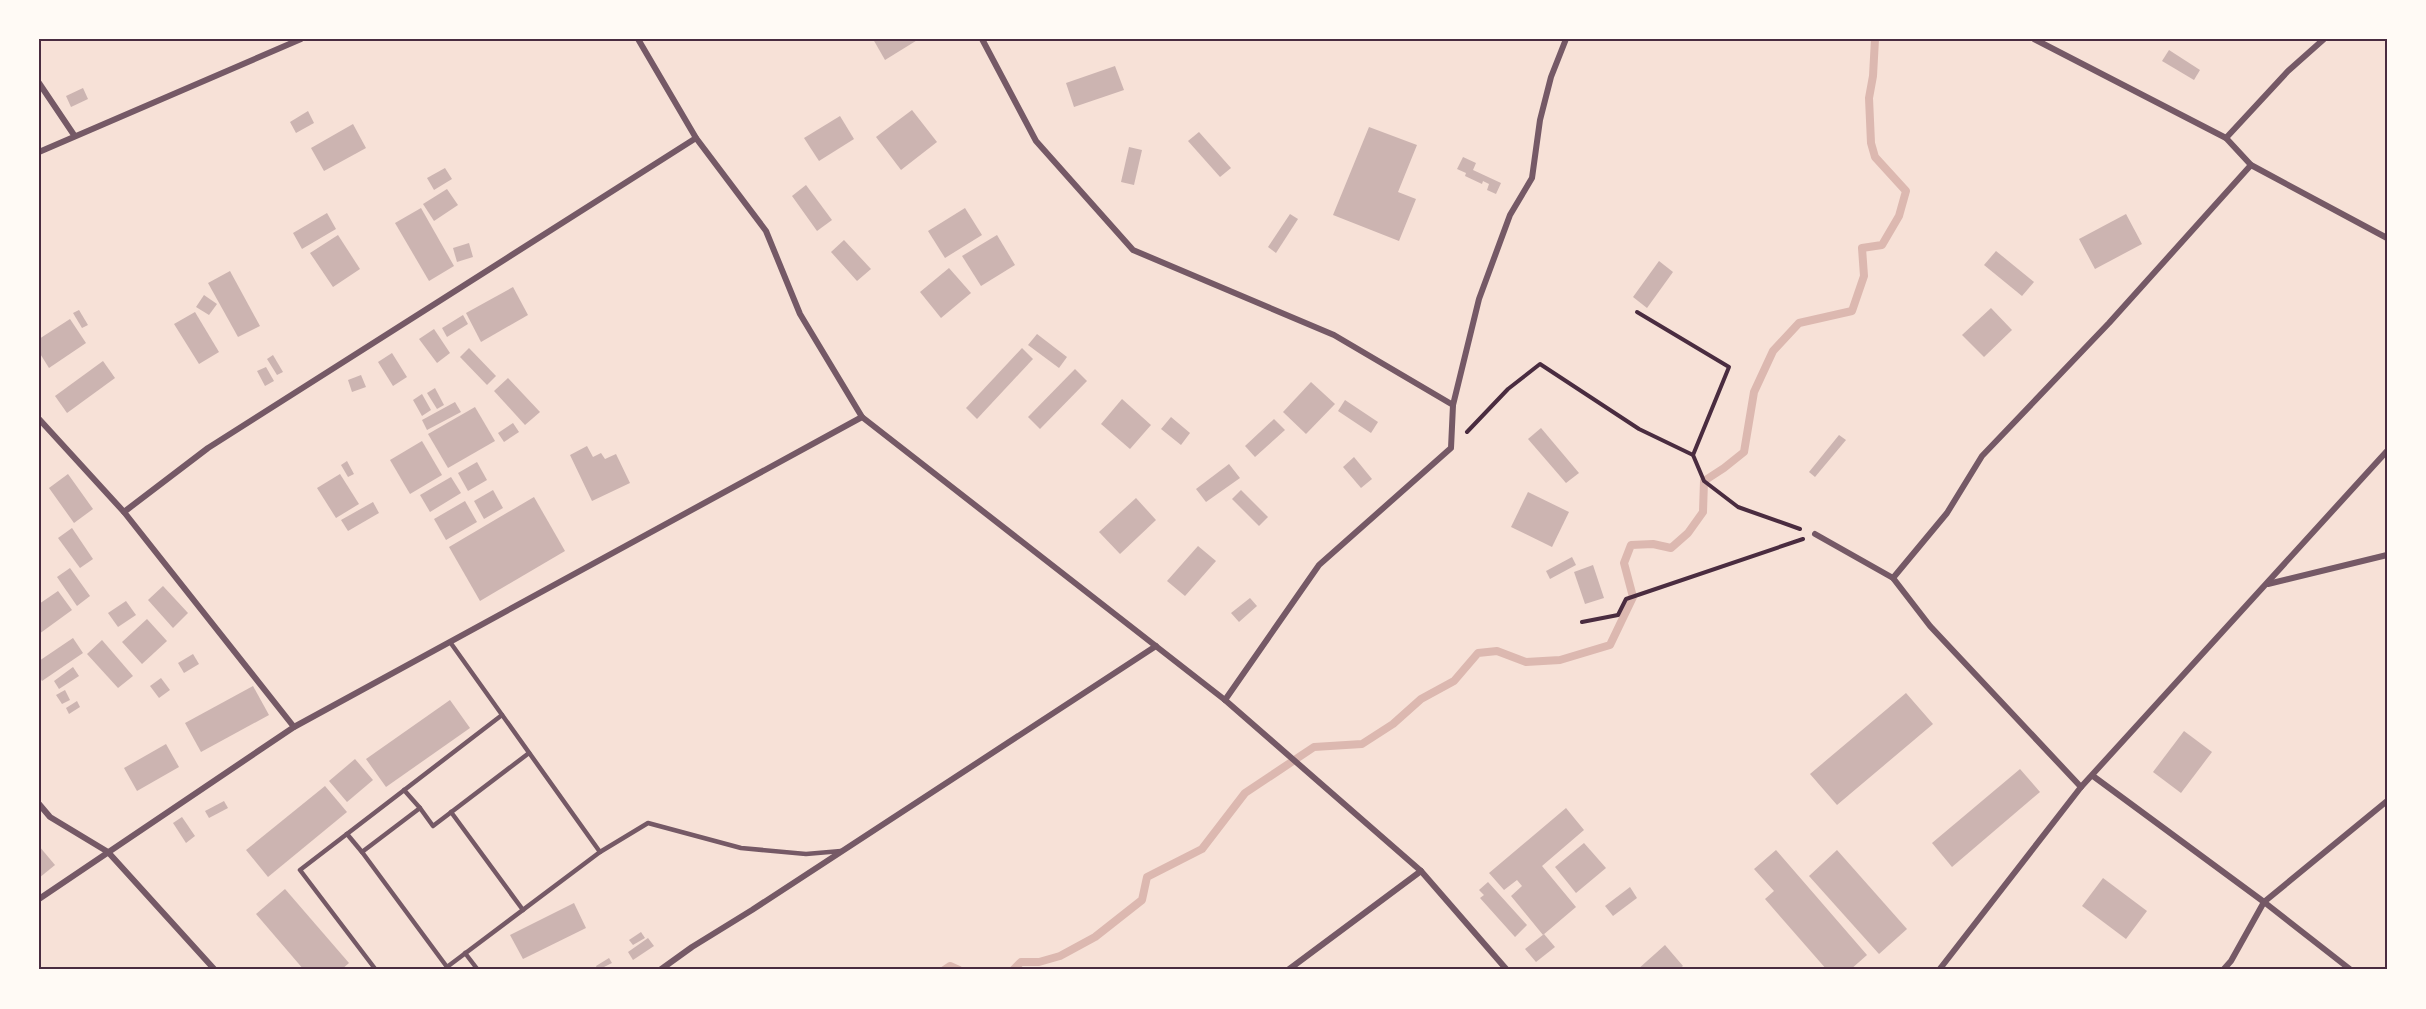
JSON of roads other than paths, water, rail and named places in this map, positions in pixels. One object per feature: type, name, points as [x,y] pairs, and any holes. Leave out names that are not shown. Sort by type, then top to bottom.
[{"type":"street","points":[[39,152],[301,39]]},
{"type":"street","points":[[638,39],[696,138],[766,231],[800,314],[862,417],[1225,700],[1284,750],[1421,871],[1508,970]]},
{"type":"street","points":[[982,39],[1036,141],[1133,250],[1334,334],[1453,405]]},
{"type":"street","points":[[1225,700],[1319,565],[1451,448],[1453,405],[1479,299],[1510,215],[1532,178],[1540,120],[1551,77],[1566,39]]},
{"type":"street","points":[[2034,39],[2226,138],[2251,165],[2387,238]]},
{"type":"street","points":[[2226,138],[2288,71],[2324,39]]},
{"type":"street","points":[[39,82],[74,135]]},
{"type":"street","points":[[124,512],[208,448],[696,138]]},
{"type":"street","points":[[1893,578],[1947,513],[1982,456],[2109,323],[2251,165]]},
{"type":"street","points":[[39,899],[294,727],[862,417]]},
{"type":"street","points":[[39,419],[124,512],[294,727]]},
{"type":"street","points":[[1939,970],[2081,787],[2387,451]]},
{"type":"street","points":[[1815,534],[1893,578],[1930,626],[2081,787]]},
{"type":"street","points":[[2267,584],[2387,555]]},
{"type":"street","points":[[660,970],[692,946],[844,850],[1156,646]]},
{"type":"street","points":[[2093,776],[2264,902],[2351,970]]},
{"type":"street","points":[[2223,970],[2231,961],[2264,902],[2387,801]]},
{"type":"street","points":[[39,804],[50,817],[108,852],[216,970]]},
{"type":"street","points":[[1288,970],[1421,871]]},
{"type":"lane","points":[[450,642],[600,852]]},
{"type":"lane","points":[[376,970],[300,870],[502,715]]},
{"type":"lane","points":[[404,790],[433,826],[529,753]]},
{"type":"lane","points":[[362,852],[420,808]]},
{"type":"lane","points":[[451,812],[523,910]]},
{"type":"lane","points":[[347,834],[448,968],[600,852],[648,823],[741,848],[806,854],[844,850]]},
{"type":"lane","points":[[465,953],[478,970]]},
{"type":"waterway","points":[[1013,970],[1021,962],[1039,962],[1060,956],[1095,937],[1142,900],[1147,877],[1202,849],[1245,793],[1314,747],[1362,744],[1393,724],[1421,699],[1454,681],[1478,653],[1497,651],[1526,662],[1560,660],[1610,645],[1633,597],[1624,563],[1631,545],[1653,544],[1671,548],[1688,533],[1703,512],[1704,481],[1744,452],[1754,392],[1773,351],[1799,323],[1852,311],[1864,276],[1862,248],[1882,245],[1899,216],[1906,191],[1875,157],[1871,143],[1869,98],[1875,39]]},
{"type":"waterway","points":[[944,970],[950,966],[959,970]]}]
